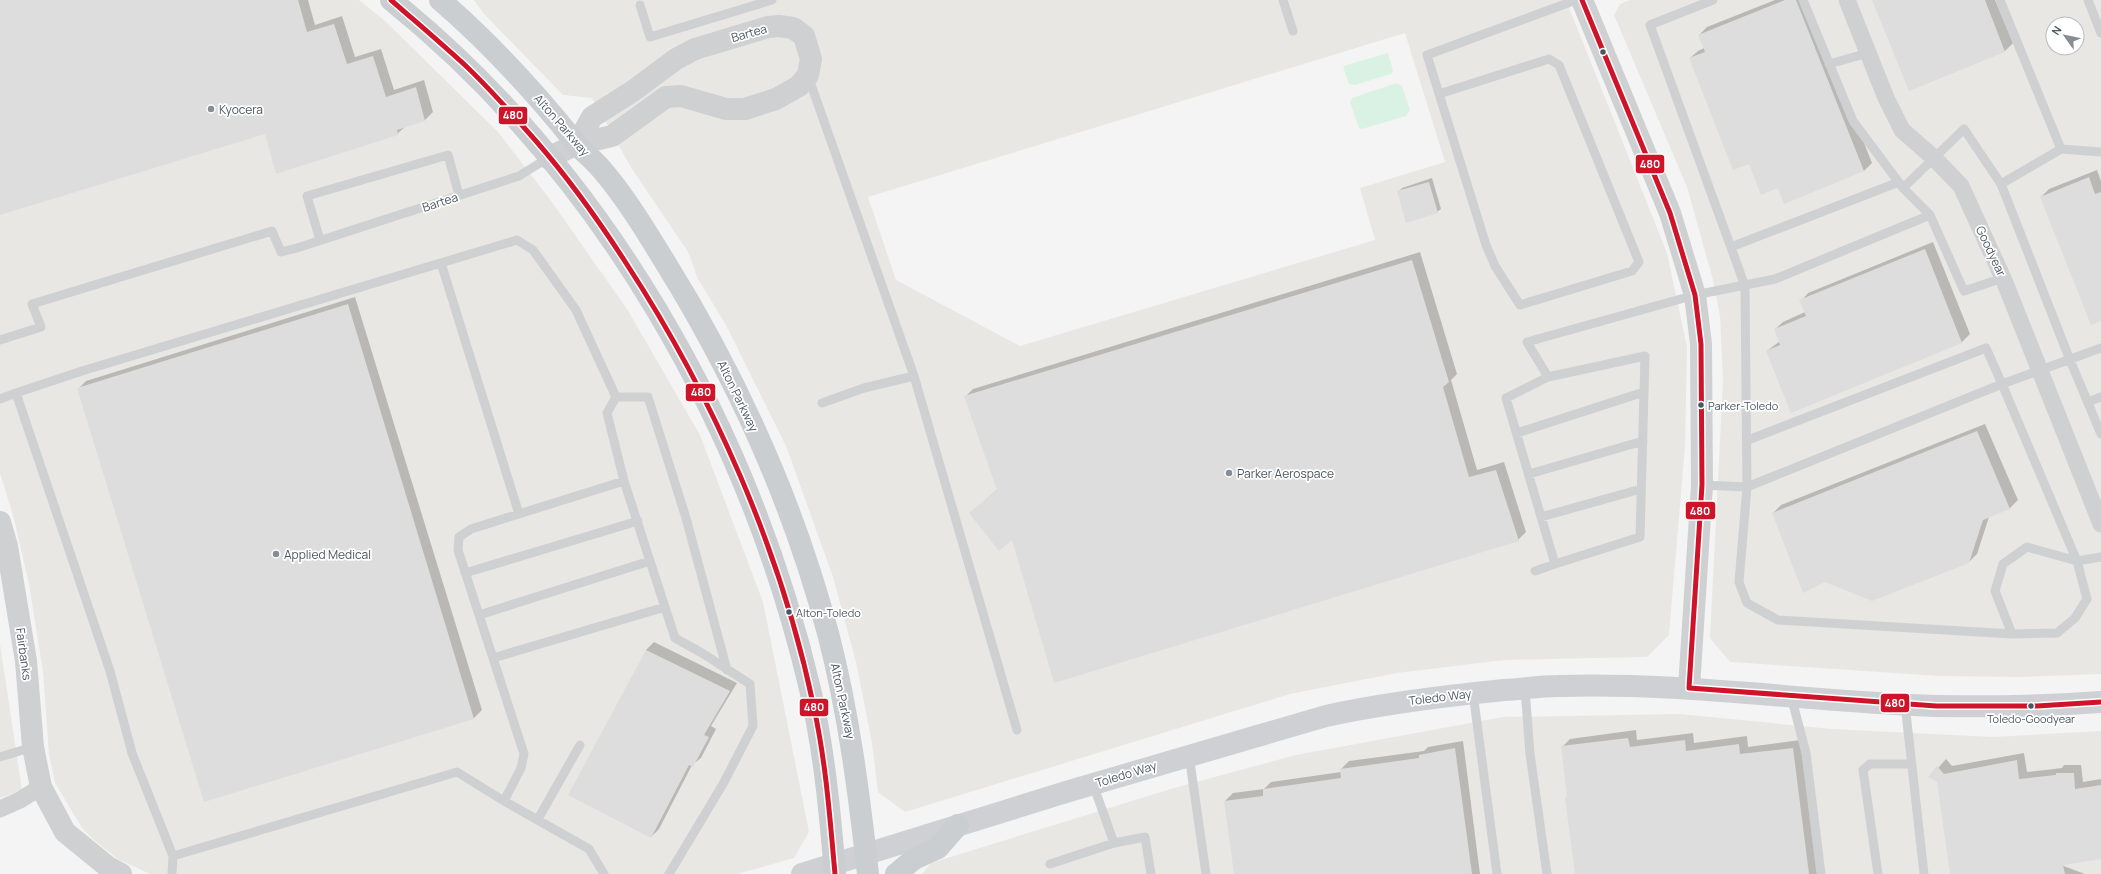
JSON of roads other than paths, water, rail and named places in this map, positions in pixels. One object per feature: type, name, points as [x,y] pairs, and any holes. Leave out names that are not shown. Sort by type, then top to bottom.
[{"type":"main road","points":[[391,0],[463,65],[527,132],[570,184],[630,268],[666,326],[698,384],[748,492],[788,606],[810,690],[825,776],[835,869]]},
{"type":"main road","name":"Alton Parkway","points":[[440,0],[476,33],[524,82],[577,144],[603,171],[653,242],[690,303],[755,428],[781,492],[816,590],[844,701],[854,752],[867,864]]},
{"type":"main road","name":"Toledo Way","points":[[835,869],[867,864],[958,825],[1189,755],[1326,716],[1364,708],[1473,693],[1557,686],[1689,688],[1936,706],[2037,706],[2101,702]]},
{"type":"main road","points":[[896,874],[902,867],[914,859],[938,848],[958,825]]},
{"type":"street","points":[[1582,0],[1670,213],[1695,294],[1701,344],[1702,485],[1689,688]]},
{"type":"street","name":"Goodyear","points":[[1847,0],[1868,53],[1902,130],[1934,158],[1961,186],[2003,278],[2101,524]]},
{"type":"street","name":"Bartea","points":[[548,158],[577,144],[612,136],[666,97],[681,96],[726,109],[745,109],[776,99],[799,86],[808,75],[811,59],[804,36],[793,28],[779,26],[768,27],[695,49],[676,59],[633,91],[592,117],[577,144]]},
{"type":"street","name":"Fairbanks","points":[[0,522],[8,546],[26,661],[33,747],[41,787]]},
{"type":"street","points":[[0,809],[20,800],[41,787],[65,832],[108,867],[121,874]]},
{"type":"street","name":"Toledo Way","points":[[802,874],[835,869]]},
{"type":"lane","points":[[640,5],[650,37],[772,0]]},
{"type":"lane","points":[[1283,0],[1293,31]]},
{"type":"lane","points":[[1439,94],[1549,59],[1558,66],[1639,262],[1632,271],[1520,304],[1495,266],[1486,245],[1439,94],[1427,55],[1576,0]]},
{"type":"lane","points":[[1713,0],[1650,26],[1745,286],[1748,440],[1747,487],[1739,582],[1747,604],[1778,620],[2012,634],[2057,633],[2075,618],[2087,599],[2077,560],[1986,348],[1748,440]]},
{"type":"lane","points":[[1803,0],[1853,121],[1901,185],[1930,215],[1964,291],[2003,278]]},
{"type":"lane","points":[[2000,0],[2061,149]]},
{"type":"lane","points":[[2088,0],[2101,33]]},
{"type":"lane","points":[[1829,64],[1868,53]]},
{"type":"lane","points":[[808,75],[914,376],[1017,730]]},
{"type":"lane","points":[[1731,247],[1901,185],[1934,158],[1964,129],[2001,184],[2070,360],[2101,434]]},
{"type":"lane","points":[[2001,184],[2061,149],[2101,152]]},
{"type":"lane","points":[[320,240],[307,196],[448,155],[459,195]]},
{"type":"lane","name":"Bartea","points":[[0,340],[41,328],[32,304],[272,231],[281,252],[297,248],[519,176],[548,158]]},
{"type":"lane","points":[[1548,377],[1527,342],[1695,294],[1745,286],[1775,279],[1930,215]]},
{"type":"lane","points":[[0,399],[82,371],[517,240],[533,250],[576,310],[616,397]]},
{"type":"lane","points":[[441,263],[518,514]]},
{"type":"lane","points":[[1702,485],[1747,487],[2002,384],[2040,372],[2101,348]]},
{"type":"lane","points":[[1535,571],[1640,537],[1645,356],[1548,377],[1506,398],[1555,564]]},
{"type":"lane","points":[[822,403],[864,388],[914,376]]},
{"type":"lane","points":[[1516,432],[1644,392]]},
{"type":"lane","points":[[16,393],[110,671],[132,753],[173,856],[172,874]]},
{"type":"lane","points":[[616,397],[607,413],[624,481],[675,638],[750,684],[752,726],[723,784],[669,874]]},
{"type":"lane","points":[[616,397],[648,397],[686,518],[727,670]]},
{"type":"lane","points":[[2088,402],[2101,397]]},
{"type":"lane","points":[[1529,474],[1643,441]]},
{"type":"lane","points":[[504,801],[521,768],[524,754],[458,550],[459,537],[470,529],[624,481]]},
{"type":"lane","points":[[1541,517],[1641,489]]},
{"type":"lane","points":[[465,573],[638,521]]},
{"type":"lane","points":[[2012,634],[1995,592],[2003,564],[2027,547],[2077,560],[2101,557]]},
{"type":"lane","points":[[479,615],[650,561]]},
{"type":"lane","points":[[493,658],[665,606]]},
{"type":"lane","points":[[1525,689],[1530,754],[1547,874]]},
{"type":"lane","points":[[1473,693],[1497,874]]},
{"type":"lane","points":[[1790,696],[1806,754],[1821,874]]},
{"type":"lane","points":[[1905,704],[1924,874]]},
{"type":"lane","points":[[538,819],[580,745]]},
{"type":"lane","points":[[0,757],[33,747]]},
{"type":"lane","points":[[1189,755],[1206,874]]},
{"type":"lane","points":[[1878,874],[1863,770],[1870,764],[1912,764]]},
{"type":"lane","points":[[173,856],[456,772],[589,849],[604,874]]},
{"type":"lane","points":[[1093,784],[1114,843]]},
{"type":"lane","points":[[1050,864],[1114,843],[1145,837],[1151,874]]},
{"type":"place","name":"Kyocera","points":[[211,109]]},
{"type":"place","name":"Parker-Toledo","points":[[1701,405]]},
{"type":"place","name":"Parker Aerospace","points":[[1229,473]]},
{"type":"place","name":"Applied Medical","points":[[276,554]]},
{"type":"place","name":"Alton-Toledo","points":[[789,612]]},
{"type":"place","name":"Toledo-Goodyear","points":[[2031,706]]}]
